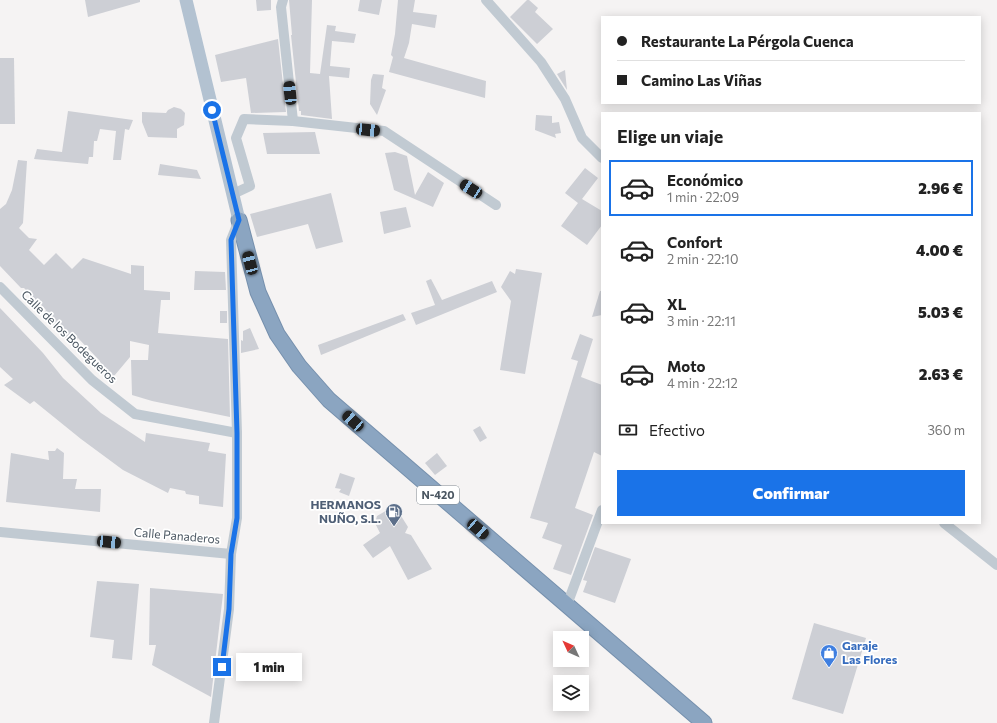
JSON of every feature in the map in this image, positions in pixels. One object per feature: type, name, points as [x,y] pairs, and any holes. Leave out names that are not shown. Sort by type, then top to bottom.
[{"type":"highway","name":"N-420","points":[[239,220],[258,292],[278,334],[298,366],[329,400],[704,723]]},
{"type":"main road","points":[[186,0],[239,220]]},
{"type":"street","points":[[283,0],[281,7],[293,121]]},
{"type":"street","points":[[486,0],[541,62],[565,99],[582,138],[601,157]]},
{"type":"street","points":[[233,194],[250,186],[236,138],[244,120],[293,121],[384,131],[496,205]]},
{"type":"street","points":[[214,723],[229,609],[231,554],[237,518],[237,433],[231,240],[239,220]]},
{"type":"street","name":"Calle de los Bodegueros","points":[[0,287],[92,380],[135,414],[237,433]]},
{"type":"street","points":[[566,605],[601,513]]},
{"type":"street","points":[[945,524],[997,565]]},
{"type":"street","name":"Calle Panaderos","points":[[0,532],[231,554]]},
{"type":"building","points":[[85,0],[140,0],[140,2],[88,17]]},
{"type":"building","points":[[256,0],[271,0],[271,10],[257,11]]},
{"type":"building","points":[[289,0],[312,0],[310,73],[320,74],[327,25],[336,26],[335,31],[356,34],[354,43],[332,41],[330,66],[350,68],[349,78],[329,76],[332,119],[301,115],[301,111],[299,111]]},
{"type":"building","points":[[360,0],[382,0],[379,15],[358,11]]},
{"type":"building","points":[[398,0],[415,0],[413,12],[437,15],[435,28],[412,24],[409,43],[404,58],[486,81],[485,98],[389,72],[393,57],[391,55],[395,34]]},
{"type":"building","points":[[527,0],[538,8],[535,12],[553,29],[537,44],[510,17]]},
{"type":"building","points":[[278,39],[286,112],[251,113],[246,78],[221,82],[215,55]]},
{"type":"building","points":[[0,58],[14,58],[15,124],[0,124]]},
{"type":"building","points":[[565,70],[567,90],[557,74]]},
{"type":"building","points":[[373,74],[384,75],[382,88],[386,90],[377,115],[370,104],[371,80]]},
{"type":"building","points":[[174,107],[181,109],[185,113],[184,125],[177,129],[177,138],[148,137],[142,122],[142,112],[166,113]]},
{"type":"building","points":[[68,111],[133,120],[129,130],[125,129],[121,160],[113,160],[116,131],[100,129],[97,141],[94,141],[93,157],[89,157],[88,164],[34,159],[37,149],[62,152]]},
{"type":"building","points":[[536,115],[552,116],[552,123],[559,122],[561,133],[555,134],[556,138],[535,130]]},
{"type":"building","points":[[315,132],[320,154],[267,154],[263,133]]},
{"type":"building","points":[[395,152],[407,156],[415,195],[428,172],[444,183],[433,207],[394,190],[385,153]]},
{"type":"building","points":[[18,160],[27,161],[23,223],[19,228],[29,238],[37,239],[29,250],[44,265],[56,253],[72,269],[83,258],[131,274],[131,265],[144,266],[144,290],[170,292],[170,300],[161,300],[158,333],[228,339],[230,417],[152,401],[132,395],[131,360],[148,360],[149,345],[130,341],[130,357],[109,382],[95,366],[100,361],[78,338],[72,346],[43,314],[46,310],[24,288],[21,288],[0,266],[0,209],[6,204],[12,190]]},
{"type":"building","points":[[160,164],[197,170],[201,179],[158,175]]},
{"type":"building","points":[[585,168],[598,178],[582,199],[601,210],[601,226],[587,245],[561,226],[578,203],[565,193]]},
{"type":"building","points":[[331,193],[343,242],[316,249],[308,224],[257,237],[250,214]]},
{"type":"building","points":[[406,207],[411,227],[384,234],[380,212]]},
{"type":"building","points":[[516,269],[542,273],[525,374],[500,370],[511,301],[501,287],[510,271],[515,274]]},
{"type":"building","points":[[195,271],[225,272],[226,290],[194,290]]},
{"type":"building","points":[[431,279],[442,300],[492,281],[497,292],[416,325],[411,313],[435,305],[426,281]]},
{"type":"building","points":[[600,291],[601,291],[601,315],[592,317]]},
{"type":"building","points":[[0,308],[43,353],[63,378],[101,413],[145,442],[146,433],[210,443],[208,451],[226,454],[223,507],[199,504],[199,496],[186,494],[185,491],[170,488],[168,493],[123,470],[81,439],[34,401],[30,404],[4,385],[13,379],[0,367]]},
{"type":"building","points":[[220,311],[227,311],[227,323],[220,323]]},
{"type":"building","points":[[403,314],[406,320],[321,355],[318,345]]},
{"type":"building","points":[[250,328],[259,349],[241,353],[243,331]]},
{"type":"building","points":[[580,334],[593,339],[581,377],[601,385],[601,456],[594,452],[575,508],[593,515],[571,575],[553,569],[562,545],[542,538],[548,523],[530,518],[578,361],[571,359]]},
{"type":"building","points":[[480,426],[487,438],[480,442],[473,430]]},
{"type":"building","points":[[57,448],[64,453],[63,479],[77,479],[75,489],[101,489],[100,512],[6,502],[11,453],[49,460],[48,451],[55,451]]},
{"type":"building","points":[[437,453],[447,466],[435,475],[425,463]]},
{"type":"building","points":[[340,473],[355,478],[349,496],[339,492],[341,489],[335,488]]},
{"type":"building","points":[[389,509],[398,511],[408,527],[405,533],[411,535],[432,569],[408,580],[390,546],[373,558],[363,545],[380,533],[375,523],[377,516]]},
{"type":"building","points":[[595,547],[631,559],[615,603],[583,592],[587,581],[583,580]]},
{"type":"building","points":[[97,581],[139,584],[132,660],[112,658],[114,640],[90,637]]},
{"type":"building","points":[[150,588],[223,594],[211,697],[152,665],[156,645],[149,645]]},
{"type":"building","name":"Garaje Las Flores","points":[[814,623],[866,638],[843,714],[792,699]]},
{"type":"place","name":"HERMANOS NUÑO, S.L.","points":[[394,527]]},
{"type":"place","name":"Garaje Las Flores","points":[[829,668]]},
{"type":"route","points":[[212,110],[239,220],[231,240],[237,433],[237,518],[231,554],[229,609],[222,667]]}]
